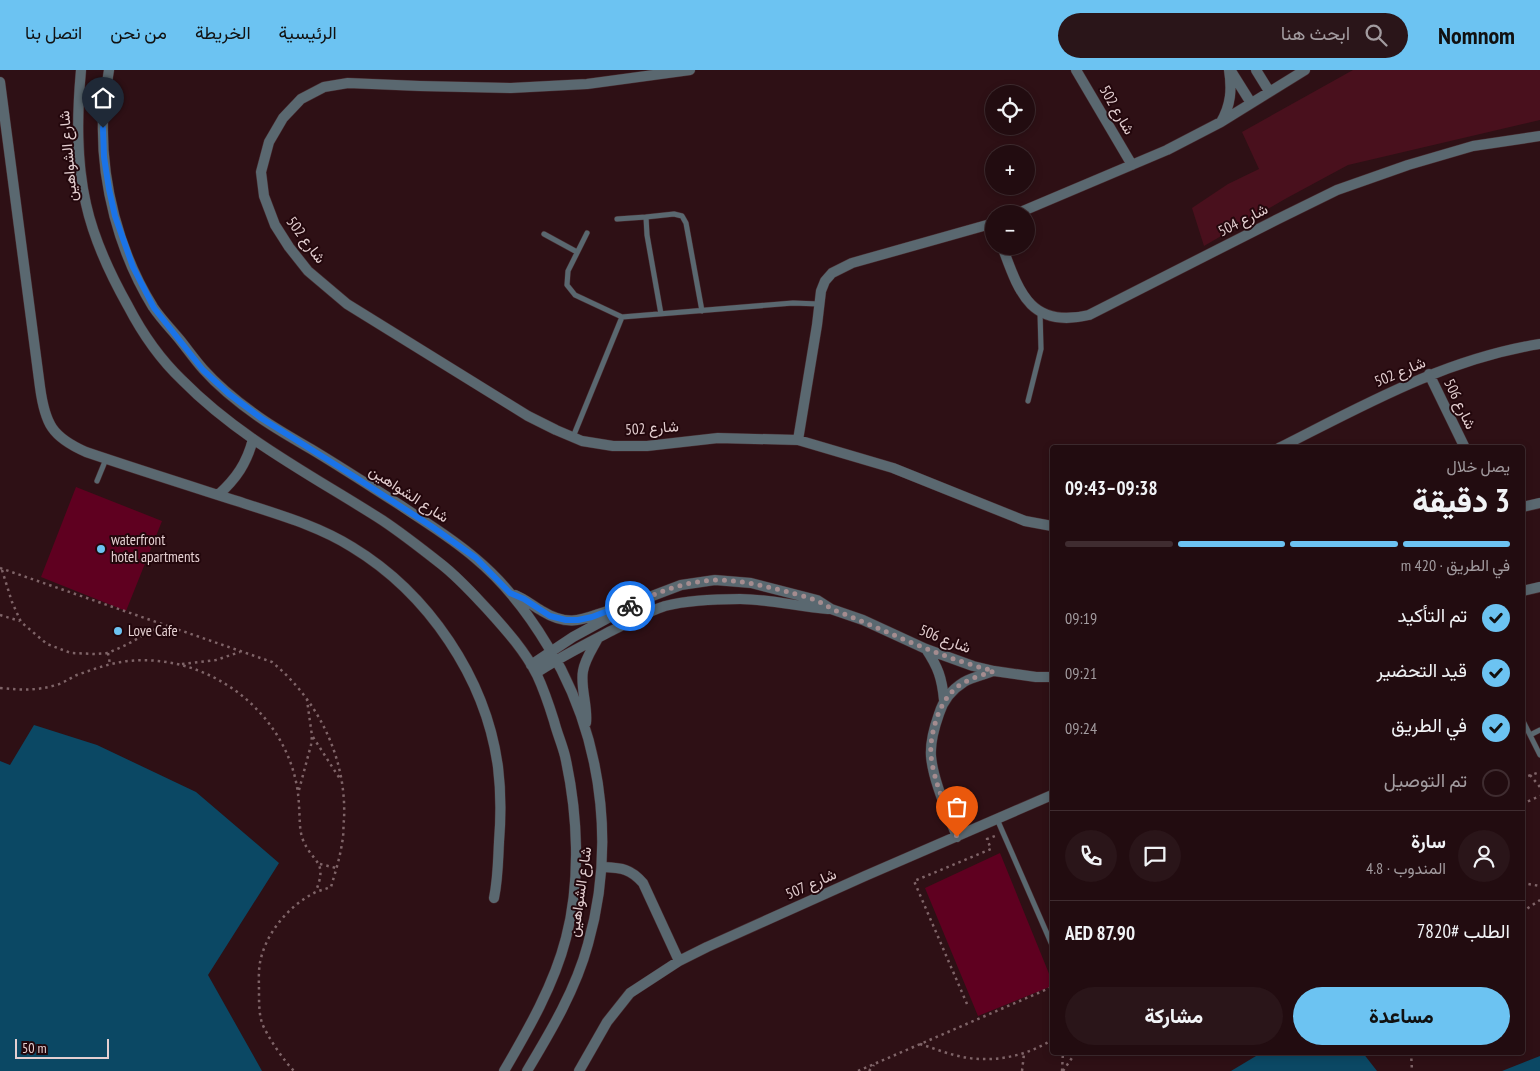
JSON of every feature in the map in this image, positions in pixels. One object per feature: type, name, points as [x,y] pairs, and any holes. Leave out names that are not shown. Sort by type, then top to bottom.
[{"type":"street","name":"شارع الشواهين","points":[[81,70],[78,101],[78,142],[82,184],[87,207],[116,284],[136,322],[151,344],[180,379],[239,430],[293,466],[386,523],[445,567],[469,588],[513,637],[534,669],[548,702],[564,753],[571,788],[576,877],[572,913],[566,941],[548,988],[524,1037],[504,1071]]},
{"type":"street","name":"شارع الشواهين","points":[[109,70],[104,110],[103,139],[109,189],[124,244],[133,267],[154,308],[203,370],[229,394],[261,418],[344,470],[476,558],[510,593],[533,621],[568,684],[593,756],[602,828],[602,867],[590,935],[578,974],[563,1007],[527,1071]]},
{"type":"street","name":"شارع 502","points":[[690,70],[587,84],[511,88],[348,83],[324,87],[301,99],[283,118],[269,142],[261,172],[264,196],[275,225],[289,247],[308,271],[347,304],[528,416],[582,441],[613,446],[647,446],[718,438],[798,440],[892,468],[1024,521],[1050,526]]},
{"type":"street","name":"شارع 502","points":[[1076,70],[1132,165]]},
{"type":"street","points":[[1221,122],[1226,113],[1231,94],[1230,70]]},
{"type":"street","points":[[1230,70],[1252,103]]},
{"type":"street","points":[[1256,70],[1269,91]]},
{"type":"street","points":[[1035,206],[1167,150],[1221,122],[1305,70]]},
{"type":"street","points":[[0,82],[47,422],[54,432],[64,440],[86,452],[305,524],[352,546],[401,584],[426,609],[463,664],[479,698],[491,734],[498,766],[500,798],[497,883],[494,898]]},
{"type":"street","name":"شارع 504","points":[[1040,312],[1060,318],[1088,316],[1337,190],[1408,165],[1473,146],[1540,136]]},
{"type":"street","points":[[798,440],[817,325],[820,292],[825,281],[832,273],[852,264],[985,226]]},
{"type":"street","points":[[1005,255],[1017,285],[1027,300],[1040,312]]},
{"type":"street","name":"شارع 502","points":[[1285,445],[1376,398],[1429,374],[1509,349],[1540,344]]},
{"type":"street","name":"شارع 506","points":[[1429,374],[1464,445]]},
{"type":"street","points":[[218,495],[236,478],[244,466],[253,439]]},
{"type":"street","points":[[1525,506],[1540,503]]},
{"type":"street","name":"شارع 506","points":[[534,669],[573,637],[648,597],[681,585],[715,580],[751,583],[817,600],[831,609],[863,620],[958,662],[994,671],[1050,677]]},
{"type":"street","points":[[1525,590],[1540,587]]},
{"type":"street","name":"شارع 506","points":[[510,593],[524,599],[550,616],[566,620],[585,619],[618,607],[628,607]]},
{"type":"street","name":"شارع 506","points":[[553,655],[598,638],[665,606],[731,599],[760,600],[831,609]]},
{"type":"street","points":[[585,729],[587,711],[582,681],[583,671],[585,662],[598,638]]},
{"type":"street","points":[[926,649],[939,672],[944,700]]},
{"type":"street","points":[[957,837],[941,793],[931,756],[934,727],[944,700],[953,691],[965,682],[994,671]]},
{"type":"street","name":"شارع 507","points":[[578,1071],[607,1022],[630,993],[679,961],[1050,796]]},
{"type":"street","points":[[602,867],[627,870],[636,875],[643,883],[679,961]]},
{"type":"lane","points":[[617,219],[674,214],[682,216],[686,224],[702,311]]},
{"type":"lane","points":[[646,217],[647,235],[661,314]]},
{"type":"lane","points":[[587,233],[568,271],[566,278],[570,290],[575,295],[622,317],[793,303],[819,304]]},
{"type":"lane","points":[[544,234],[577,252]]},
{"type":"lane","points":[[1028,401],[1041,349],[1040,312]]},
{"type":"lane","points":[[573,437],[622,317]]},
{"type":"lane","points":[[97,481],[106,459]]},
{"type":"lane","points":[[1525,725],[1540,756]]},
{"type":"lane","points":[[1530,735],[1540,730]]},
{"type":"lane","points":[[997,819],[1050,940]]},
{"type":"path","points":[[1,569],[21,622]]},
{"type":"path","points":[[1,569],[272,662],[287,675],[307,698],[323,723],[338,762],[344,803],[342,842],[336,868],[331,887],[316,892],[302,901],[283,917],[271,934],[261,957],[259,979],[259,1004],[262,1022],[267,1034],[294,1071]]},
{"type":"path","points":[[0,615],[21,622],[46,644],[71,653],[108,653],[162,625]]},
{"type":"path","points":[[180,664],[216,660],[241,652]]},
{"type":"path","points":[[108,653],[110,664]]},
{"type":"path","points":[[0,688],[29,690],[58,685],[76,676],[110,664],[150,660],[180,664],[201,670],[225,682],[264,716],[278,736],[292,766],[298,792],[300,829],[303,839],[320,864],[336,868]]},
{"type":"path","points":[[298,792],[312,736],[307,698]]},
{"type":"path","points":[[312,736],[341,780]]},
{"type":"path","points":[[1525,777],[1540,772]]},
{"type":"path","points":[[1530,775],[1540,787]]},
{"type":"path","points":[[1525,803],[1540,796]]},
{"type":"path","points":[[967,1004],[914,881],[991,849],[987,839]]},
{"type":"path","points":[[316,892],[320,876],[320,864]]},
{"type":"path","points":[[1525,884],[1540,886]]},
{"type":"path","points":[[1525,910],[1540,900]]},
{"type":"path","points":[[858,1071],[1050,988]]},
{"type":"path","points":[[920,1044],[968,1058],[996,1060],[1024,1054],[1040,1048],[1050,1041]]},
{"type":"path","points":[[1022,1071],[1024,1054]]},
{"type":"path","points":[[1062,1071],[1063,1055]]},
{"type":"path","points":[[1062,1071],[1074,1055]]},
{"type":"path","points":[[1411,1055],[1412,1071]]},
{"type":"path","points":[[869,1071],[875,1064]]},
{"type":"shaded area","points":[[1353,70],[1540,70],[1540,120],[1348,165],[1204,246],[1192,208],[1228,184],[1259,169],[1242,132]]},
{"type":"water","points":[[34,725],[97,745],[196,792],[279,863],[208,975],[262,1071],[0,1071],[0,761],[10,765]]},
{"type":"water","points":[[1258,1055],[1365,1055],[1377,1071],[1231,1071]]},
{"type":"water","points":[[1540,1056],[1540,1071],[1502,1071]]},
{"type":"building","name":"waterfront hotel apartments","points":[[76,487],[162,521],[126,611],[41,577]]},
{"type":"building","points":[[1000,853],[1050,976],[1050,987],[978,1016],[925,888]]},
{"type":"way so far","points":[[630,606],[681,585],[715,580],[751,583],[817,600],[831,609],[863,620],[958,662],[994,671],[970,679],[953,691],[944,700],[934,727],[931,756],[934,771],[957,837]]},
{"type":"place","name":"waterfront hotel apartments","points":[[101,549]]},
{"type":"place","name":"Love Cafe","points":[[118,631]]},
{"type":"route","points":[[103,128],[104,157],[109,189],[115,216],[133,267],[154,308],[203,370],[229,394],[261,418],[456,543],[476,558],[510,593],[524,599],[550,616],[566,620],[578,620],[618,607],[630,606]]}]
